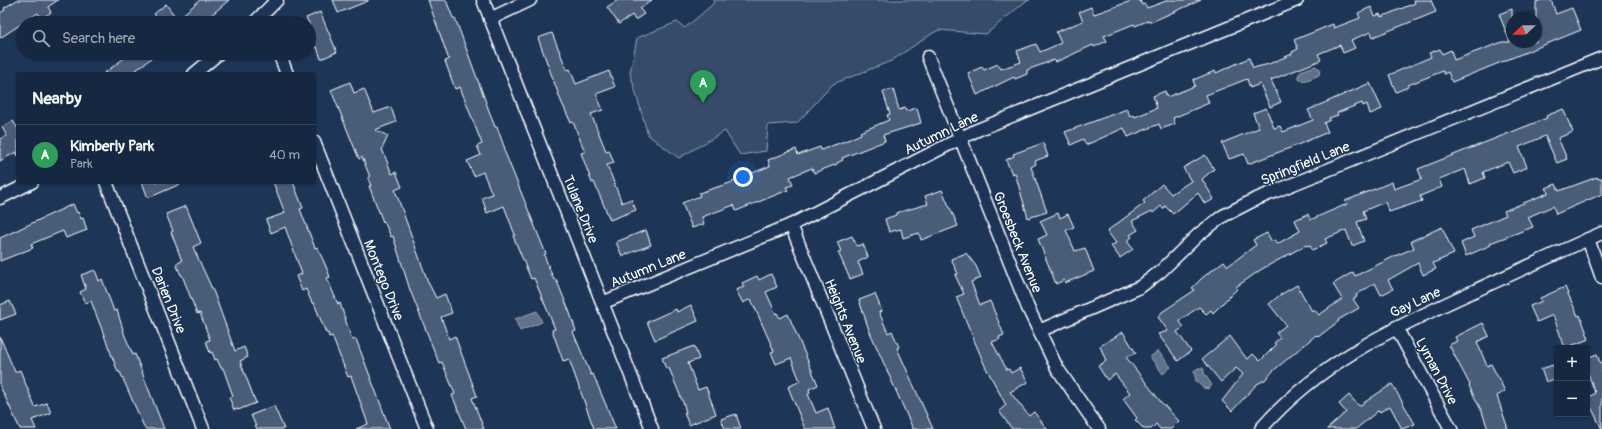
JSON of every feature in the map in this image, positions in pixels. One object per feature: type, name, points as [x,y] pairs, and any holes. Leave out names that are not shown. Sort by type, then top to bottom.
[{"type":"street","points":[[264,16],[277,0]]},
{"type":"street","name":"Tulane Drive","points":[[483,0],[652,429]]},
{"type":"street","points":[[490,18],[530,0]]},
{"type":"street","name":"Autumn Lane","points":[[602,303],[791,225],[960,139],[1297,0]]},
{"type":"street","name":"Groesbeck Avenue","points":[[928,57],[1039,331],[1057,368],[1099,429]]},
{"type":"street","name":"Springfield Lane","points":[[1039,331],[1140,287],[1161,271],[1199,234],[1223,216],[1254,200],[1602,58]]},
{"type":"street","points":[[196,72],[211,60]]},
{"type":"street","points":[[282,60],[286,72]]},
{"type":"street","name":"Montego Drive","points":[[316,147],[427,429]]},
{"type":"street","points":[[0,198],[28,184]]},
{"type":"street","name":"Darien Drive","points":[[107,184],[203,429]]},
{"type":"street","name":"Heights Avenue","points":[[791,225],[874,429]]},
{"type":"street","name":"Gay Lane","points":[[1261,429],[1276,412],[1312,381],[1356,349],[1396,327],[1602,233]]},
{"type":"street","points":[[1588,239],[1602,278]]},
{"type":"street","name":"Lyman Drive","points":[[1396,327],[1451,429]]},
{"type":"shaded area","points":[[714,0],[1030,0],[1025,2],[986,34],[939,30],[891,61],[833,84],[797,123],[768,125],[766,151],[740,155],[725,131],[679,158],[648,135],[630,73],[637,38],[677,22],[685,28],[713,4]]},
{"type":"shaded area","points":[[1315,66],[1320,69],[1319,75],[1305,81],[1300,80],[1298,76],[1301,71]]},
{"type":"shaded area","points":[[537,311],[542,322],[520,331],[515,319]]},
{"type":"shaded area","points":[[1158,351],[1171,367],[1163,374],[1150,357]]},
{"type":"shaded area","points":[[1198,368],[1203,368],[1205,375],[1212,385],[1209,389],[1203,388],[1196,381],[1194,371]]},
{"type":"building","points":[[17,0],[58,0],[48,7],[51,12],[46,16],[40,16],[38,13],[33,16],[16,16],[16,27],[0,38],[0,13],[5,10],[4,8]]},
{"type":"building","points":[[200,0],[229,0],[210,16],[181,16]]},
{"type":"building","points":[[333,0],[368,0],[368,1],[338,13]]},
{"type":"building","points":[[428,0],[446,0],[453,18],[455,18],[495,127],[497,127],[505,149],[504,150],[546,254],[544,255],[570,313],[576,331],[573,332],[591,375],[593,374],[616,429],[594,429],[569,359],[563,361],[552,330],[555,329],[534,278],[531,279],[513,236],[515,235],[504,206],[487,213],[482,198],[492,194],[483,172],[474,176],[467,161],[481,155],[477,146],[482,144],[460,87],[455,89],[445,61],[449,60]]},
{"type":"building","points":[[618,0],[652,0],[640,9],[644,14],[635,20],[632,15],[619,24],[607,7]]},
{"type":"building","points":[[1134,0],[1140,0],[1142,5],[1145,4],[1147,8],[1169,0],[1201,0],[1151,22],[1150,20],[1135,26],[1134,24],[1104,36],[1107,41],[1094,47],[1093,45],[1056,62],[1054,60],[1027,70],[1027,74],[1015,79],[1014,77],[977,95],[968,73],[982,67],[984,70],[998,64],[1001,69],[1021,62],[1017,51],[1036,44],[1040,52],[1061,43],[1056,32],[1083,21],[1079,12],[1091,7],[1094,14]]},
{"type":"building","points":[[1414,0],[1431,0],[1436,12],[1373,37],[1371,32],[1351,40],[1355,48],[1343,53],[1340,45],[1318,54],[1321,60],[1271,80],[1281,102],[1270,107],[1260,84],[1250,88],[1247,79],[1206,95],[1209,103],[1173,118],[1175,124],[1161,129],[1159,124],[1128,137],[1124,128],[1086,145],[1083,139],[1071,145],[1065,132],[1127,109],[1130,116],[1134,115],[1135,117],[1157,108],[1153,96],[1165,91],[1167,97],[1195,86],[1193,80],[1215,71],[1216,73],[1249,58],[1253,68],[1269,64],[1292,54],[1292,52],[1298,49],[1294,40],[1333,24],[1334,28],[1360,18],[1358,13],[1371,7],[1375,16],[1380,14],[1381,17],[1415,3]]},
{"type":"building","points":[[1541,0],[1551,0],[1556,14],[1572,8],[1581,30],[1542,46],[1542,12],[1536,12],[1536,2]]},
{"type":"building","points":[[166,4],[174,15],[156,16],[154,14]]},
{"type":"building","points":[[1512,9],[1512,12],[1506,12],[1506,32],[1499,14]]},
{"type":"building","points":[[320,12],[337,52],[321,59],[316,47],[316,16],[311,16]]},
{"type":"building","points":[[552,33],[567,70],[570,69],[576,84],[609,71],[615,87],[596,94],[603,110],[591,114],[606,151],[609,150],[614,163],[607,165],[622,203],[631,199],[636,210],[610,220],[594,182],[592,183],[581,153],[585,152],[573,122],[571,123],[561,101],[538,38]]},
{"type":"building","points":[[1502,42],[1506,42],[1506,48],[1536,48],[1452,82],[1448,72],[1444,74],[1443,71],[1408,85],[1408,87],[1396,92],[1389,75],[1431,57],[1429,53],[1440,49],[1442,54],[1451,50],[1454,60]]},
{"type":"building","points":[[122,60],[149,60],[134,72],[106,72]]},
{"type":"building","points":[[350,82],[354,93],[364,89],[374,113],[391,107],[396,122],[375,130],[388,136],[382,149],[392,174],[396,172],[402,187],[395,190],[428,282],[436,298],[445,294],[452,313],[441,317],[449,339],[455,336],[477,396],[472,398],[484,429],[466,429],[452,395],[455,394],[442,362],[439,363],[410,290],[393,236],[391,237],[384,221],[383,222],[369,186],[371,186],[368,178],[370,177],[362,157],[359,159],[331,90]]},
{"type":"building","points":[[1370,83],[1382,109],[1370,114],[1367,104],[1363,106],[1362,103],[1337,113],[1338,115],[1329,118],[1330,120],[1324,123],[1328,132],[1295,146],[1248,164],[1244,154],[1229,159],[1222,143],[1259,128],[1253,113],[1266,108],[1274,128],[1280,126],[1283,132],[1313,120],[1308,110]]},
{"type":"building","points":[[893,89],[899,110],[905,108],[906,111],[917,108],[921,123],[883,135],[885,141],[842,158],[843,160],[837,164],[814,173],[812,168],[790,177],[793,185],[786,187],[788,190],[736,211],[734,205],[702,217],[704,224],[692,228],[682,203],[700,196],[699,193],[733,182],[732,181],[770,166],[768,160],[796,149],[798,155],[820,147],[821,150],[850,139],[861,134],[860,132],[889,120],[887,115],[890,114],[883,92]]},
{"type":"building","points":[[1563,109],[1573,132],[1558,138],[1567,159],[1557,163],[1545,136],[1519,147],[1527,167],[1513,173],[1508,162],[1483,172],[1485,178],[1470,184],[1465,169],[1439,179],[1442,187],[1420,196],[1422,201],[1389,212],[1385,202],[1363,211],[1366,219],[1357,222],[1364,241],[1352,246],[1346,230],[1325,239],[1327,243],[1312,250],[1310,245],[1306,245],[1262,269],[1236,287],[1237,289],[1213,313],[1211,310],[1206,314],[1199,307],[1179,321],[1184,327],[1177,332],[1191,351],[1178,361],[1158,334],[1168,331],[1158,317],[1162,312],[1195,290],[1192,288],[1224,261],[1228,266],[1256,245],[1253,240],[1267,233],[1272,242],[1275,240],[1277,244],[1300,231],[1295,220],[1308,214],[1310,220],[1347,204],[1345,201],[1392,182],[1394,189],[1422,179],[1418,169],[1547,118],[1546,116]]},
{"type":"building","points":[[13,121],[16,126],[16,152],[0,161],[0,139],[7,136],[2,127]]},
{"type":"building","points":[[1043,143],[1048,156],[1035,161],[1036,164],[1031,167],[1047,212],[1028,218],[1015,173],[1012,174],[1006,160],[1014,156],[1013,154]]},
{"type":"building","points":[[1205,155],[1214,169],[1202,179],[1214,199],[1205,204],[1198,193],[1173,214],[1165,206],[1163,209],[1161,206],[1153,213],[1152,211],[1132,221],[1138,230],[1130,235],[1132,237],[1127,241],[1133,249],[1120,258],[1111,246],[1116,243],[1107,231],[1145,203],[1143,201],[1162,184],[1171,194],[1191,181],[1183,168]]},
{"type":"building","points":[[1597,177],[1598,179],[1602,178],[1602,194],[1556,214],[1553,206],[1528,217],[1533,227],[1490,243],[1491,245],[1466,256],[1461,243],[1474,237],[1471,230],[1506,215],[1504,211],[1548,193],[1546,188],[1556,184],[1559,191]]},
{"type":"building","points":[[143,184],[180,184],[148,198]]},
{"type":"building","points":[[274,184],[294,184],[303,208],[300,209],[315,248],[317,247],[325,264],[330,277],[327,278],[338,304],[340,303],[352,340],[356,339],[390,429],[356,429],[368,424],[351,376],[348,377],[332,336],[329,337],[328,333],[326,333],[314,303],[312,303],[306,289],[302,291],[296,276],[302,274],[285,227],[271,233],[266,220],[285,213]]},
{"type":"building","points":[[942,190],[958,226],[921,240],[919,233],[903,238],[901,229],[889,232],[885,219],[896,215],[896,213],[928,204],[925,196]]},
{"type":"building","points":[[73,204],[81,219],[83,218],[87,230],[66,238],[63,231],[31,244],[33,248],[0,261],[0,238]]},
{"type":"building","points":[[186,206],[201,243],[193,247],[214,293],[235,351],[244,347],[248,357],[240,361],[256,403],[238,410],[234,410],[229,397],[233,396],[223,368],[221,368],[217,359],[215,360],[212,352],[210,353],[206,341],[210,340],[200,313],[197,314],[182,275],[176,264],[182,261],[166,214]]},
{"type":"building","points":[[1058,213],[1060,218],[1068,214],[1074,227],[1066,230],[1075,251],[1085,248],[1094,271],[1065,283],[1064,280],[1056,284],[1038,239],[1047,235],[1040,221]]},
{"type":"building","points":[[1442,227],[1454,254],[1433,263],[1436,269],[1423,275],[1418,263],[1388,280],[1393,289],[1381,295],[1375,283],[1356,295],[1357,297],[1353,299],[1359,308],[1338,320],[1339,321],[1318,337],[1316,335],[1273,371],[1265,380],[1257,384],[1232,411],[1222,401],[1243,374],[1236,368],[1221,382],[1202,359],[1230,336],[1246,358],[1248,359],[1253,354],[1260,361],[1276,345],[1274,343],[1280,338],[1276,333],[1286,325],[1269,304],[1280,295],[1297,285],[1312,311],[1314,309],[1319,315],[1342,299],[1333,284],[1353,272],[1355,276],[1414,248],[1411,241]]},
{"type":"building","points":[[646,230],[651,245],[622,256],[616,242]]},
{"type":"building","points":[[852,236],[857,246],[863,244],[868,257],[858,262],[863,274],[850,279],[838,252],[841,251],[837,242]]},
{"type":"building","points":[[966,253],[976,266],[981,278],[971,282],[980,305],[990,301],[1004,335],[999,337],[1000,339],[992,342],[1007,370],[1009,369],[1011,373],[1020,368],[1028,382],[1010,392],[1029,416],[1034,412],[1047,429],[1012,429],[999,411],[1006,405],[985,366],[956,297],[964,294],[955,275],[958,274],[951,259]]},
{"type":"building","points":[[95,270],[99,281],[102,279],[114,311],[117,310],[125,336],[133,355],[135,354],[164,429],[145,429],[120,372],[118,372],[91,301],[85,303],[80,292],[86,289],[81,275]]},
{"type":"building","points":[[771,274],[777,287],[766,292],[776,314],[777,313],[780,318],[788,314],[818,385],[809,389],[810,393],[808,394],[816,413],[828,408],[835,429],[805,429],[788,387],[800,381],[791,358],[776,364],[771,352],[774,351],[751,299],[743,303],[736,290],[744,287],[742,283],[757,276],[759,280]]},
{"type":"building","points":[[1565,287],[1578,316],[1580,315],[1589,339],[1573,345],[1564,345],[1553,315],[1537,322],[1530,306],[1542,301],[1540,298]]},
{"type":"building","points":[[875,294],[882,311],[879,312],[888,333],[892,331],[899,347],[897,348],[933,429],[913,429],[869,330],[859,300]]},
{"type":"building","points":[[10,301],[16,314],[0,320],[0,305]]},
{"type":"building","points":[[691,305],[698,321],[655,340],[647,322],[676,309],[677,312]]},
{"type":"building","points":[[1483,323],[1489,336],[1477,342],[1487,366],[1491,364],[1505,391],[1497,396],[1508,429],[1488,429],[1482,412],[1469,386],[1470,385],[1449,345],[1457,341],[1455,337]]},
{"type":"building","points":[[1123,332],[1136,353],[1126,357],[1161,402],[1179,421],[1171,429],[1160,429],[1156,424],[1151,429],[1144,429],[1135,420],[1137,418],[1123,399],[1130,393],[1115,374],[1107,380],[1098,366],[1106,361],[1100,346]]},
{"type":"building","points":[[0,337],[15,372],[20,370],[35,407],[47,403],[51,413],[32,420],[36,429],[20,429],[0,386]]},
{"type":"building","points":[[694,346],[699,359],[688,363],[698,390],[706,387],[716,414],[689,425],[684,413],[686,413],[684,405],[669,368],[666,369],[662,358]]},
{"type":"building","points":[[1597,354],[1600,363],[1602,362],[1602,429],[1590,405],[1590,397],[1595,393],[1590,379],[1590,357]]},
{"type":"building","points":[[1553,365],[1554,379],[1546,382],[1541,369]]},
{"type":"building","points":[[1392,384],[1415,424],[1402,429],[1390,406],[1380,412],[1379,410],[1356,429],[1327,429],[1346,412],[1339,404],[1349,395],[1359,406]]},
{"type":"building","points":[[274,406],[284,429],[257,429],[251,415]]},
{"type":"building","points":[[736,414],[741,429],[725,429],[721,419]]},
{"type":"place","name":"Kimberly Park","points":[[703,103]]}]
